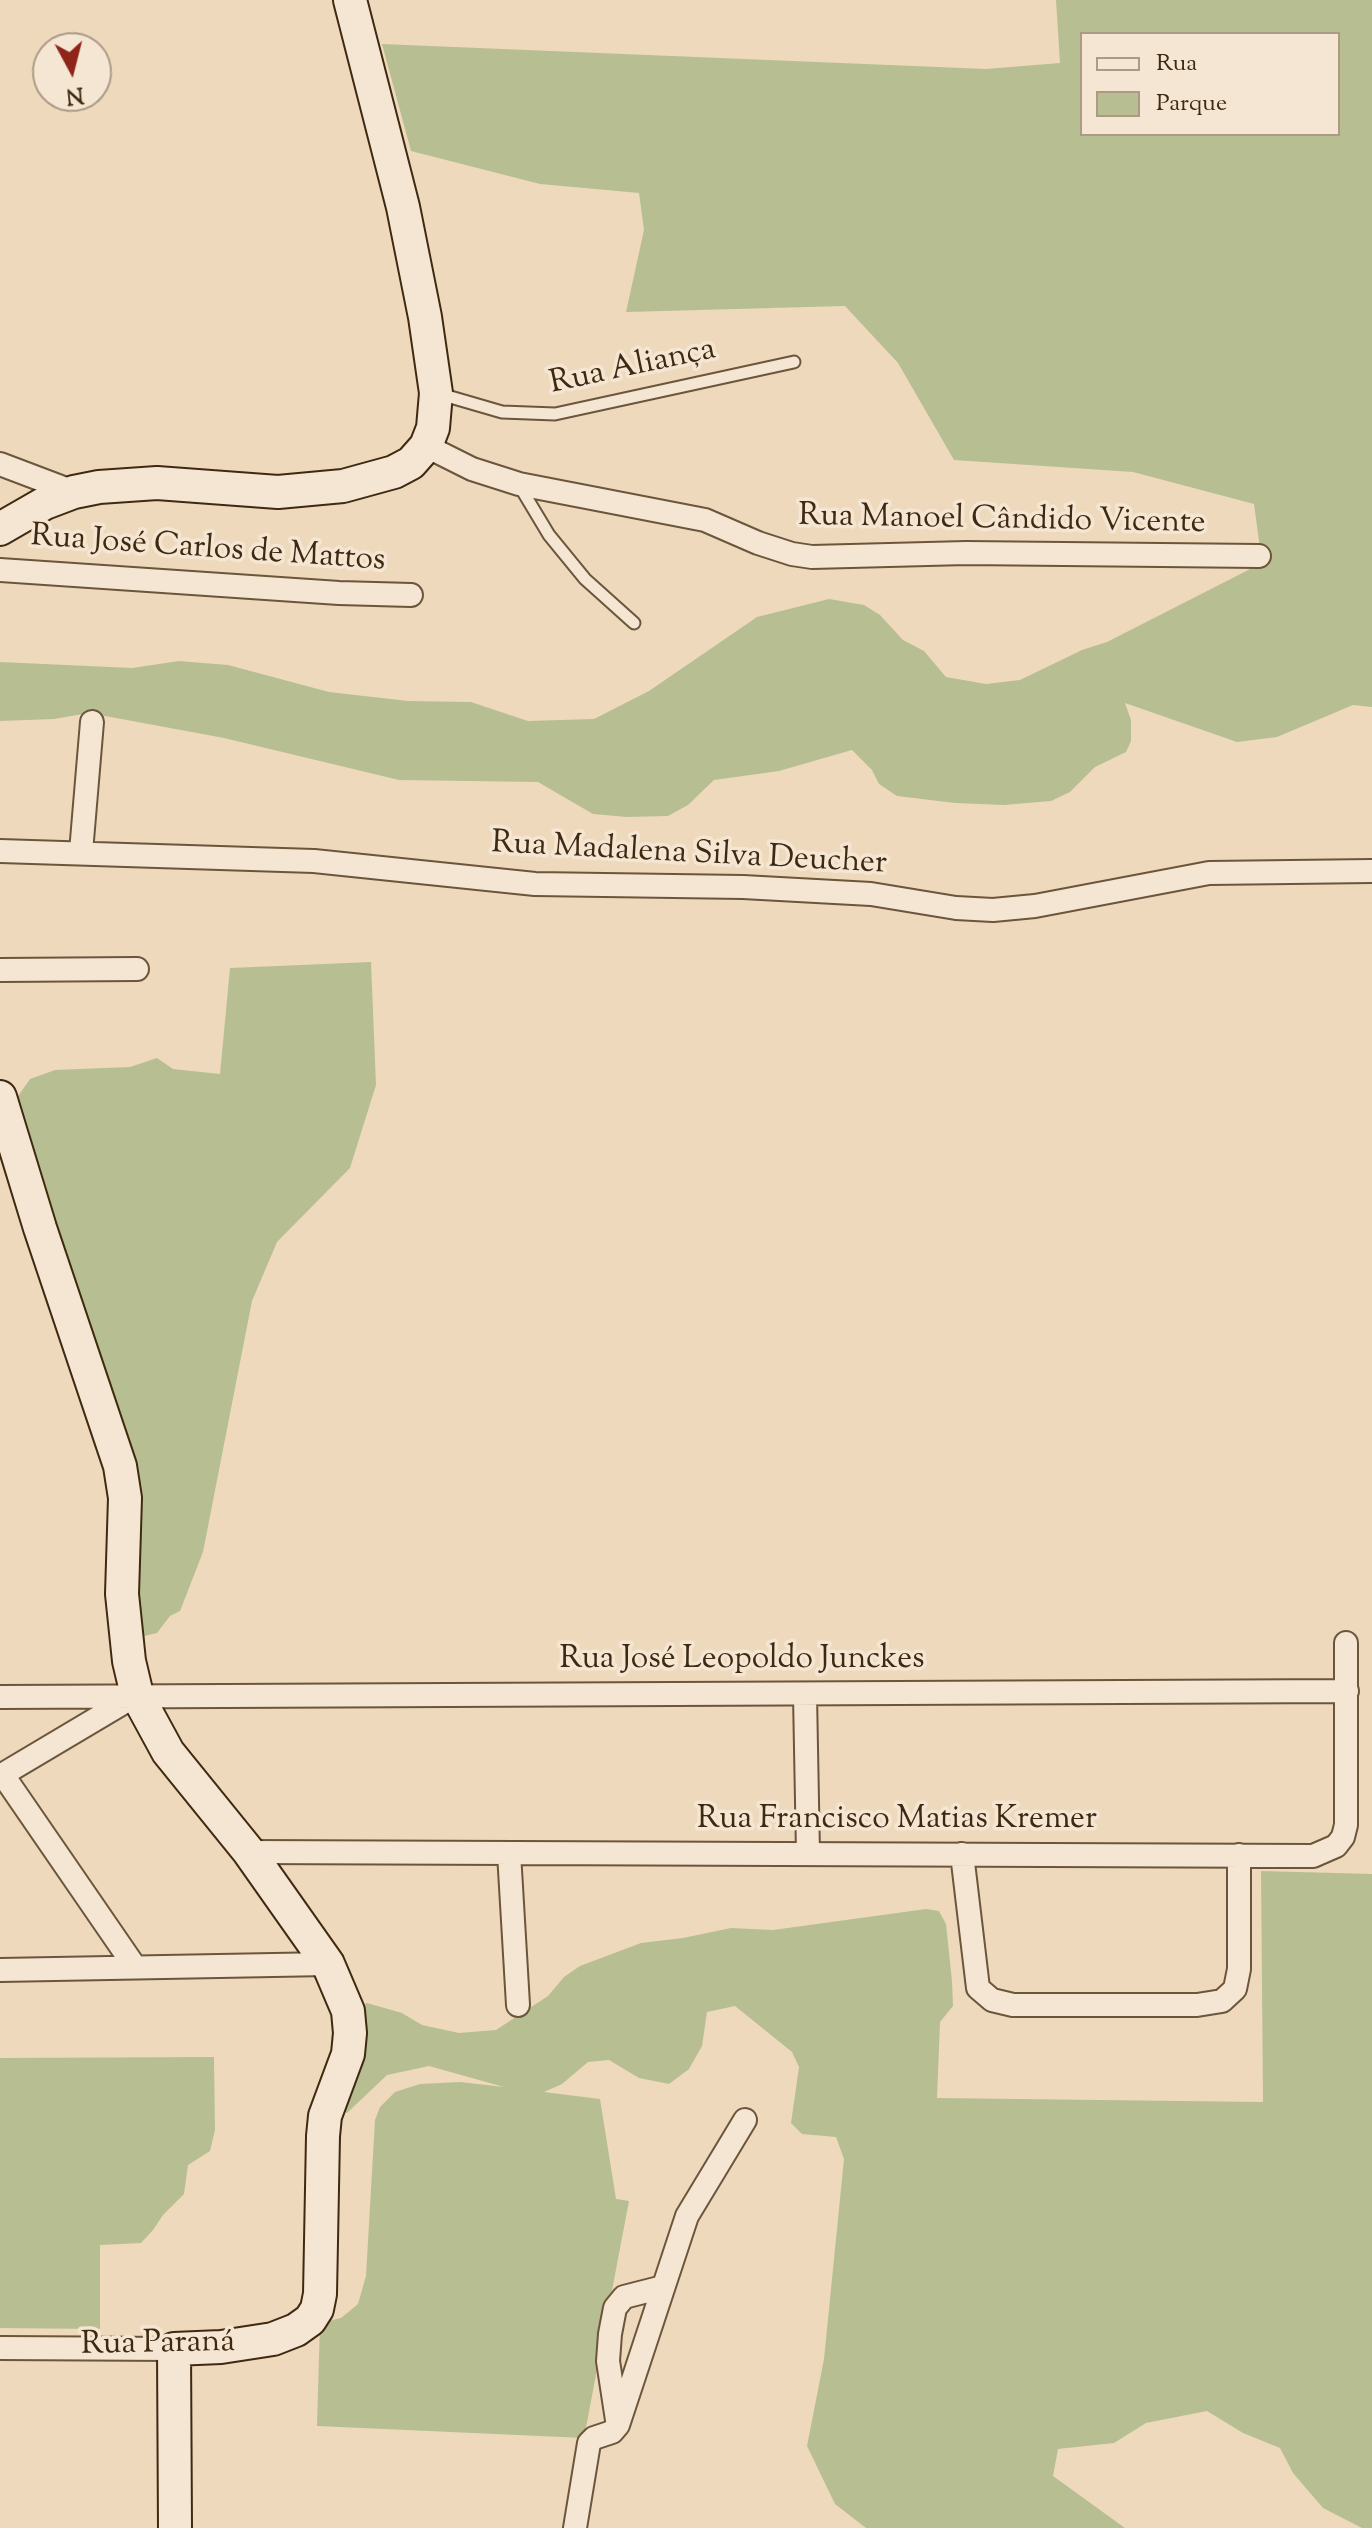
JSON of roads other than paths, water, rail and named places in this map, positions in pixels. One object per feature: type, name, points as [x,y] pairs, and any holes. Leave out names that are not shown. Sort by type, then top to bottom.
[{"type":"street","points":[[0,529],[45,503],[74,492],[129,483],[278,492],[343,486],[394,472],[411,463],[426,446],[433,428],[436,393],[425,317],[403,207],[350,0]]},
{"type":"street","name":"Rua Manoel Cândido Vicente","points":[[426,446],[472,469],[519,484],[705,520],[775,550],[812,557],[966,553],[1259,556]]},
{"type":"street","points":[[0,464],[74,492]]},
{"type":"street","name":"Rua José Carlos de Mattos","points":[[0,570],[411,595]]},
{"type":"street","points":[[81,852],[92,722]]},
{"type":"street","name":"Rua Madalena Silva Deucher","points":[[0,851],[314,861],[535,884],[743,887],[871,894],[956,908],[993,910],[1035,906],[1209,873],[1372,871]]},
{"type":"street","points":[[0,970],[137,969]]},
{"type":"street","points":[[0,1097],[40,1228],[120,1466],[125,1498],[122,1594],[129,1661],[137,1695],[168,1752],[249,1852],[328,1964]]},
{"type":"street","name":"Rua Francisco Matias Kremer","points":[[249,1852],[1313,1856],[1336,1846],[1343,1837],[1346,1825],[1346,1643]]},
{"type":"street","name":"Rua José Leopoldo Junckes","points":[[0,1697],[1347,1691]]},
{"type":"street","points":[[135,1967],[1,1776],[137,1695]]},
{"type":"street","points":[[805,1695],[808,1854]]},
{"type":"street","points":[[509,1853],[518,2005]]},
{"type":"street","points":[[962,1854],[978,1988],[992,2000],[1013,2005],[1197,2005],[1222,2001],[1235,1989],[1239,1969],[1239,1855]]},
{"type":"street","points":[[0,1970],[328,1964]]},
{"type":"street","name":"Rua Paraná","points":[[0,2348],[174,2349],[247,2345],[296,2330],[310,2320],[317,2309],[320,2294],[325,2116],[348,2054],[350,2033],[348,2011],[328,1964]]},
{"type":"street","points":[[575,2528],[589,2443],[612,2432],[618,2425],[687,2216],[745,2120]]},
{"type":"street","points":[[618,2425],[608,2361],[615,2308],[624,2297],[663,2287]]},
{"type":"street","points":[[174,2349],[175,2528]]},
{"type":"lane","name":"Rua Aliança","points":[[436,393],[502,412],[555,414],[794,362]]},
{"type":"lane","points":[[519,484],[549,535],[585,579],[634,623]]}]
